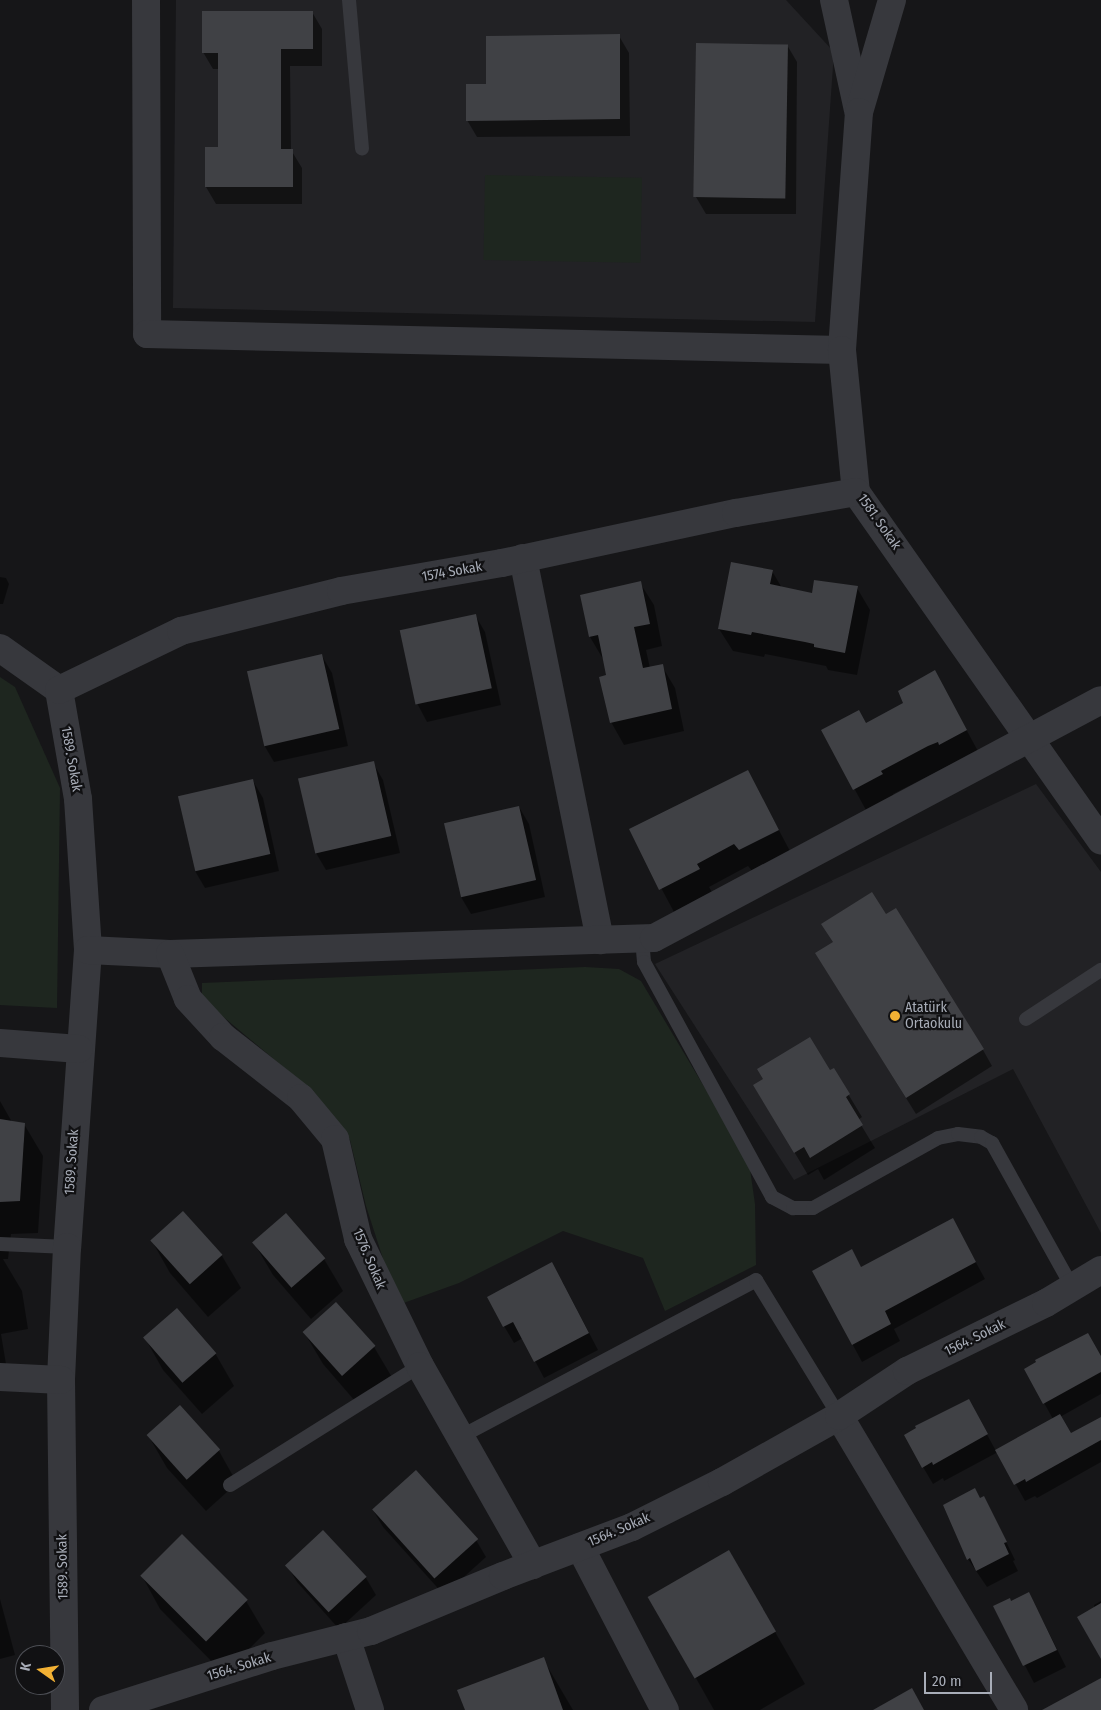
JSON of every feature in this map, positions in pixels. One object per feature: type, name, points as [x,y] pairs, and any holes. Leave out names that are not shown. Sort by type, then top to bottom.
[{"type":"street","points":[[146,0],[147,334],[842,350]]},
{"type":"street","points":[[834,0],[859,112]]},
{"type":"street","points":[[859,112],[892,0]]},
{"type":"street","name":"1581. Sokak","points":[[859,112],[842,350],[856,492],[1101,841]]},
{"type":"street","name":"1574 Sokak","points":[[59,690],[181,631],[341,591],[523,558],[736,513],[856,492]]},
{"type":"street","points":[[523,558],[600,940]]},
{"type":"street","points":[[0,648],[59,690]]},
{"type":"street","name":"1589. Sokak","points":[[59,690],[78,798],[88,950],[79,1049],[61,1380],[65,1710]]},
{"type":"street","points":[[88,950],[170,954],[654,938],[1101,700]]},
{"type":"street","name":"1576. Sokak","points":[[170,954],[188,999],[223,1037],[301,1098],[335,1139],[358,1239],[420,1366],[533,1565]]},
{"type":"street","points":[[0,1043],[79,1049]]},
{"type":"street","name":"1564. Sokak","points":[[103,1710],[272,1656],[371,1631],[632,1527],[713,1486],[839,1416],[907,1372],[1100,1275]]},
{"type":"street","points":[[0,1377],[61,1380]]},
{"type":"street","points":[[839,1416],[1014,1710]]},
{"type":"street","points":[[580,1547],[665,1710]]},
{"type":"street","points":[[346,1637],[370,1710]]},
{"type":"lane","points":[[349,0],[362,148]]},
{"type":"lane","points":[[642,939],[644,962],[772,1197],[793,1208],[813,1208],[938,1138],[958,1134],[981,1137],[992,1143],[1072,1288]]},
{"type":"lane","points":[[1026,1019],[1101,970]]},
{"type":"lane","points":[[0,1244],[67,1247]]},
{"type":"lane","points":[[460,1437],[756,1280],[839,1416]]},
{"type":"lane","points":[[230,1485],[420,1366]]},
{"type":"shaded area","points":[[176,0],[786,0],[834,52],[815,322],[173,308]]},
{"type":"shaded area","points":[[485,175],[642,178],[640,263],[484,260]]},
{"type":"shaded area","points":[[0,677],[15,687],[60,788],[57,1008],[0,1005]]},
{"type":"shaded area","name":"Atatürk Ortaokulu","points":[[1036,784],[1101,872],[1101,1233],[1013,1069],[794,1180],[655,964]]},
{"type":"shaded area","points":[[585,967],[619,969],[641,981],[749,1162],[755,1204],[756,1265],[665,1311],[643,1258],[563,1231],[459,1283],[398,1305],[366,1206],[350,1140],[312,1091],[202,999],[202,983]]},
{"type":"building","points":[[202,11],[313,11],[313,49],[281,49],[281,149],[293,149],[293,187],[205,187],[205,147],[218,147],[218,53],[202,53]]},
{"type":"building","points":[[620,34],[620,119],[466,121],[466,84],[486,84],[486,36]]},
{"type":"building","points":[[696,43],[788,45],[785,199],[693,197]]},
{"type":"building","points":[[731,562],[773,570],[770,584],[812,593],[814,580],[858,586],[845,653],[814,647],[814,644],[805,642],[752,632],[751,635],[718,629]]},
{"type":"building","points":[[641,581],[650,624],[634,627],[643,668],[663,664],[672,709],[610,723],[599,677],[606,675],[598,635],[589,637],[580,595]]},
{"type":"building","points":[[476,614],[492,688],[416,705],[400,630]]},
{"type":"building","points":[[322,654],[339,729],[264,746],[247,671]]},
{"type":"building","points":[[935,670],[967,730],[939,745],[938,742],[928,746],[881,771],[883,774],[853,790],[821,730],[859,710],[866,723],[903,703],[898,691]]},
{"type":"building","points":[[374,761],[391,836],[315,854],[298,779]]},
{"type":"building","points":[[748,770],[779,830],[739,850],[734,844],[697,864],[700,869],[659,890],[629,829]]},
{"type":"building","points":[[253,779],[270,854],[195,871],[178,796]]},
{"type":"building","points":[[519,806],[536,880],[461,897],[444,823]]},
{"type":"building","points":[[872,892],[886,914],[896,908],[984,1049],[906,1098],[815,953],[833,942],[821,924]]},
{"type":"building","points":[[810,1037],[830,1070],[834,1068],[850,1094],[846,1097],[863,1125],[810,1158],[804,1147],[794,1153],[753,1085],[763,1079],[757,1069]]},
{"type":"building","points":[[0,1119],[25,1123],[20,1201],[0,1202]]},
{"type":"building","points":[[183,1211],[222,1255],[190,1284],[150,1240]]},
{"type":"building","points":[[286,1213],[325,1258],[291,1288],[252,1243]]},
{"type":"building","points":[[953,1218],[976,1262],[885,1311],[891,1324],[852,1345],[812,1271],[852,1249],[861,1267]]},
{"type":"building","points":[[552,1262],[589,1333],[534,1362],[513,1322],[503,1327],[487,1297]]},
{"type":"building","points":[[336,1302],[375,1346],[342,1376],[303,1332]]},
{"type":"building","points":[[177,1308],[216,1353],[182,1383],[143,1338]]},
{"type":"building","points":[[1088,1333],[1101,1356],[1101,1372],[1043,1404],[1024,1369],[1036,1362],[1035,1360]]},
{"type":"building","points":[[969,1399],[988,1434],[933,1465],[932,1462],[922,1468],[904,1435],[916,1428],[915,1426]]},
{"type":"building","points":[[180,1405],[220,1450],[187,1480],[147,1435]]},
{"type":"building","points":[[1060,1414],[1071,1433],[1101,1417],[1101,1440],[1026,1482],[1025,1479],[1014,1485],[995,1450]]},
{"type":"building","points":[[416,1470],[478,1539],[434,1579],[372,1509]]},
{"type":"building","points":[[975,1488],[980,1498],[984,1496],[1007,1542],[1004,1543],[1009,1554],[976,1571],[970,1558],[967,1560],[943,1505]]},
{"type":"building","points":[[323,1530],[367,1577],[329,1612],[285,1565]]},
{"type":"building","points":[[182,1534],[248,1600],[206,1641],[140,1576]]},
{"type":"building","points":[[729,1550],[776,1631],[695,1678],[648,1597]]},
{"type":"building","points":[[1029,1592],[1057,1650],[1023,1666],[993,1606],[1010,1598],[1011,1601]]},
{"type":"building","points":[[1101,1603],[1101,1659],[1077,1617]]},
{"type":"building","points":[[544,1657],[563,1710],[465,1710],[457,1690]]},
{"type":"building","points":[[1101,1678],[1101,1710],[1042,1710]]},
{"type":"building","points":[[912,1688],[924,1710],[873,1710]]},
{"type":"place","name":"Atatürk Ortaokulu","points":[[895,1016]]}]
